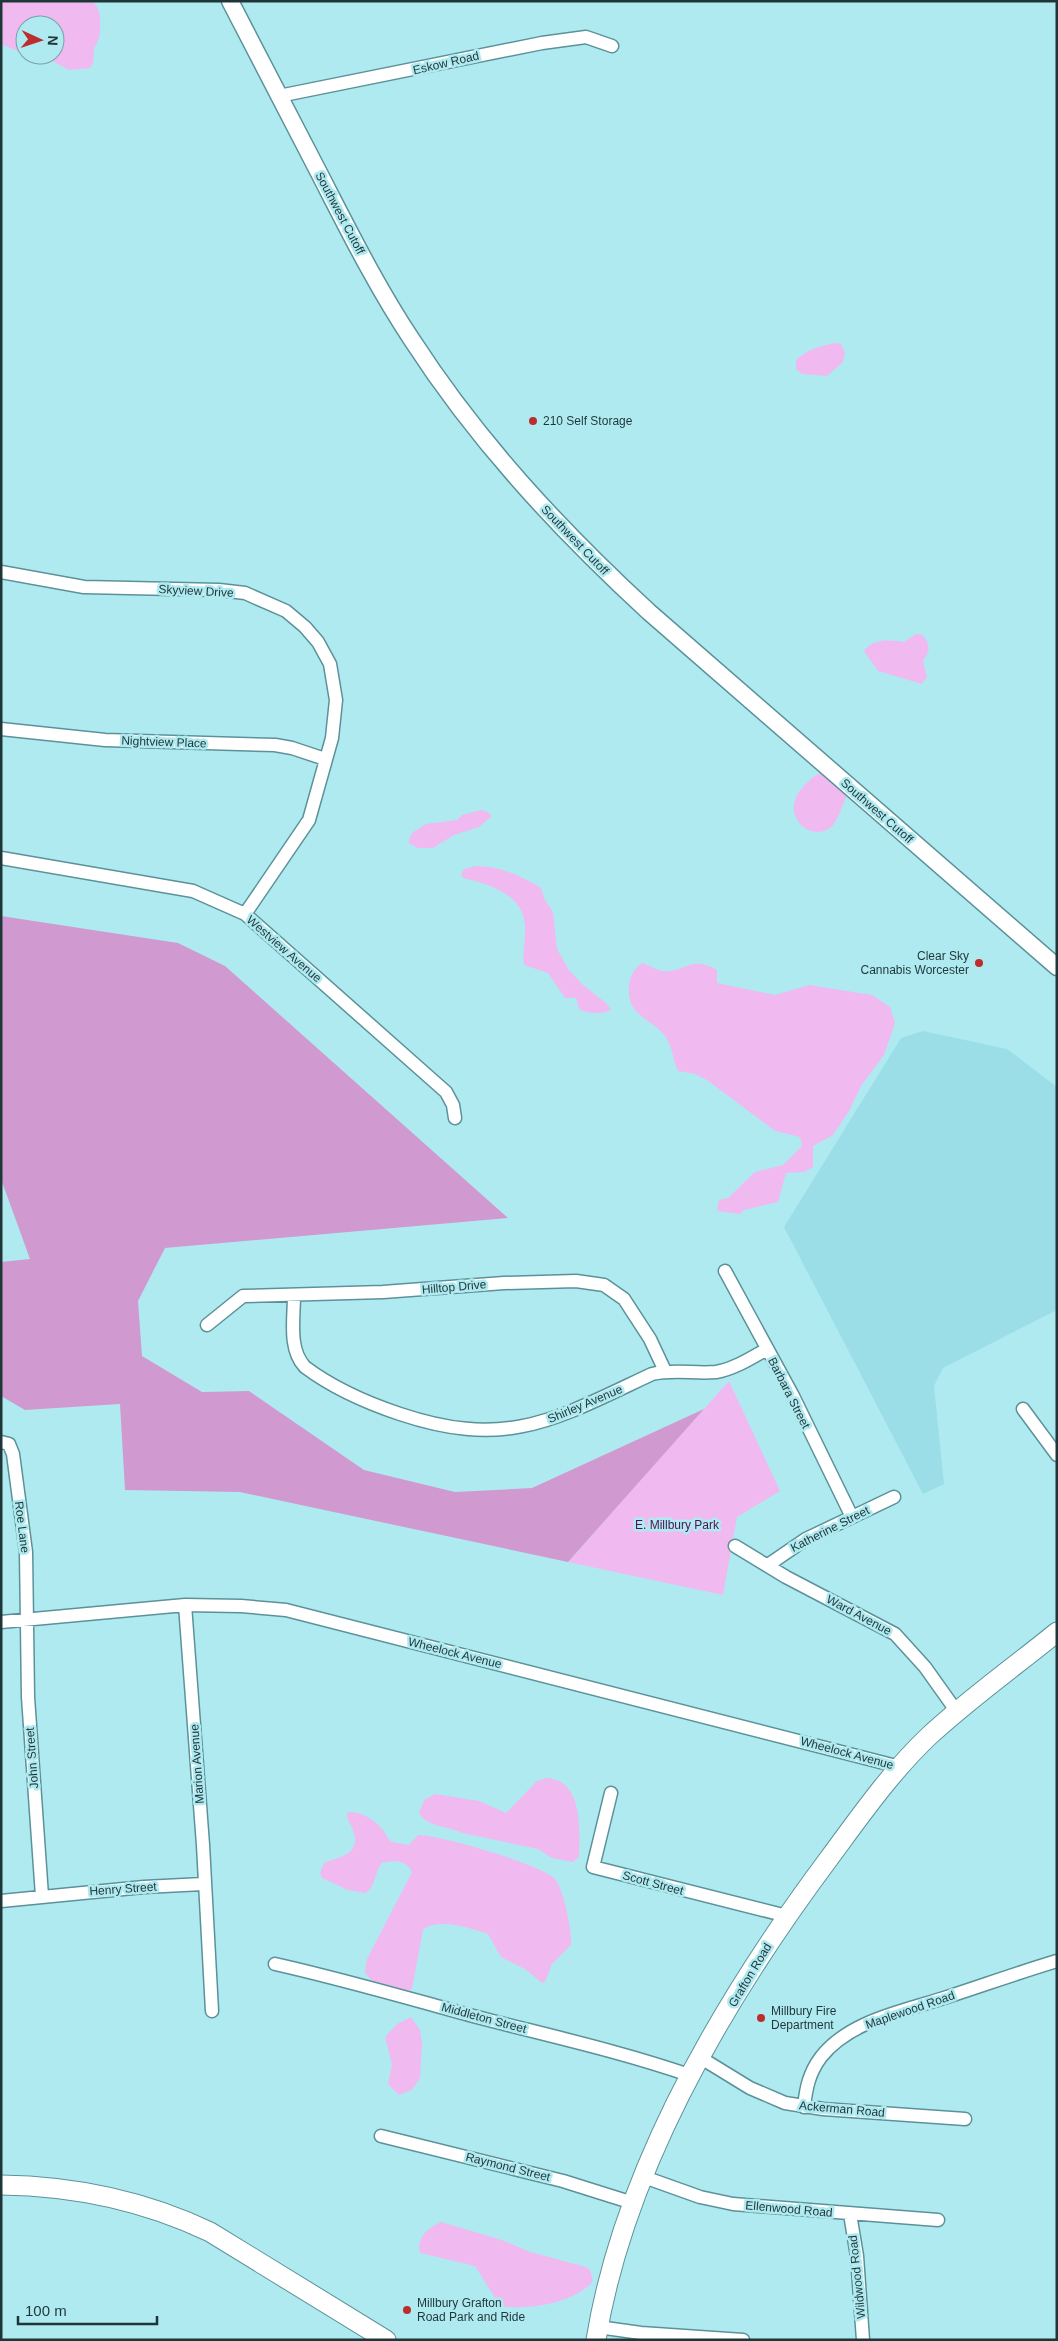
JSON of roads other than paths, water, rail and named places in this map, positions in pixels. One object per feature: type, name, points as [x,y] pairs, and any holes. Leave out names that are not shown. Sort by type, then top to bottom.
[{"type":"highway","name":"Grafton Road","points":[[597,2333],[609,2276],[633,2203],[644,2177],[701,2058],[787,1916],[872,1801],[928,1737],[1057,1632]]},
{"type":"highway","points":[[1,2184],[54,2187],[105,2194],[136,2202],[187,2220],[210,2232],[386,2340]]},
{"type":"highway","points":[[1,2194],[40,2195],[85,2200],[131,2211],[172,2226],[197,2237],[368,2340]]},
{"type":"main road","name":"Southwest Cutoff","points":[[230,1],[375,279],[412,340],[464,414],[524,487],[601,568],[649,612],[1057,967]]},
{"type":"street","name":"Eskow Road","points":[[279,96],[542,43],[586,37],[612,46]]},
{"type":"street","name":"Skyview Drive","points":[[1,572],[84,587],[219,590],[245,593],[286,611],[305,626],[318,642],[330,664],[336,700],[332,738],[309,820],[245,914]]},
{"type":"street","name":"Nightview Place","points":[[1,729],[105,740],[275,745],[292,748],[326,759]]},
{"type":"street","name":"Westview Avenue","points":[[1,858],[193,891],[245,914],[446,1092],[453,1105],[455,1118]]},
{"type":"street","name":"Barbara Street","points":[[725,1271],[767,1349],[852,1517]]},
{"type":"street","name":"Hilltop Drive","points":[[207,1325],[243,1296],[383,1292],[576,1280],[604,1285],[618,1293],[630,1306],[665,1371]]},
{"type":"street","name":"Shirley Avenue","points":[[294,1295],[295,1348],[300,1361],[305,1367],[356,1397],[437,1426],[486,1431],[518,1428],[576,1410],[652,1374],[665,1371],[715,1372],[743,1363],[767,1349]]},
{"type":"street","points":[[1023,1409],[1057,1455]]},
{"type":"street","name":"Roe Lane","points":[[1,1442],[9,1444],[13,1454],[26,1552],[29,1619]]},
{"type":"street","name":"Katherine Street","points":[[768,1565],[800,1543],[894,1497]]},
{"type":"street","name":"Ward Avenue","points":[[735,1546],[895,1634],[925,1668],[957,1712]]},
{"type":"street","name":"Wheelock Avenue","points":[[1,1622],[185,1605],[252,1606],[309,1615],[900,1767]]},
{"type":"street","name":"Marion Avenue","points":[[185,1605],[203,1845],[203,1884],[208,1923],[212,2010]]},
{"type":"street","name":"John Street","points":[[29,1619],[28,1697],[42,1896]]},
{"type":"street","name":"Scott Street","points":[[611,1793],[593,1867],[787,1916]]},
{"type":"street","name":"Henry Street","points":[[1,1901],[42,1896],[203,1884]]},
{"type":"street","name":"Maplewood Road","points":[[804,2107],[809,2077],[814,2067],[822,2056],[854,2031],[893,2015],[1057,1961]]},
{"type":"street","name":"Middleton Street","points":[[275,1964],[360,1984],[472,2016],[634,2056],[692,2076]]},
{"type":"street","name":"Ackerman Road","points":[[701,2058],[750,2088],[786,2103],[804,2107],[965,2119]]},
{"type":"street","name":"Raymond Street","points":[[381,2136],[535,2174],[633,2203]]},
{"type":"street","name":"Ellenwood Road","points":[[644,2177],[700,2197],[733,2204],[938,2220]]},
{"type":"street","name":"Wildwood Road","points":[[850,2214],[857,2256],[863,2340]]},
{"type":"street","points":[[597,2333],[641,2333],[743,2340]]},
{"type":"place","name":"210 Self Storage","points":[[533,421]]},
{"type":"place","name":"Clear Sky Cannabis Worcester","points":[[979,963]]},
{"type":"place","name":"Millbury Fire Department","points":[[761,2018]]},
{"type":"place","name":"Millbury Grafton Road Park and Ride","points":[[407,2310]]},
{"type":"park label","name":"E. Millbury Park","points":[[677,1525]]}]
